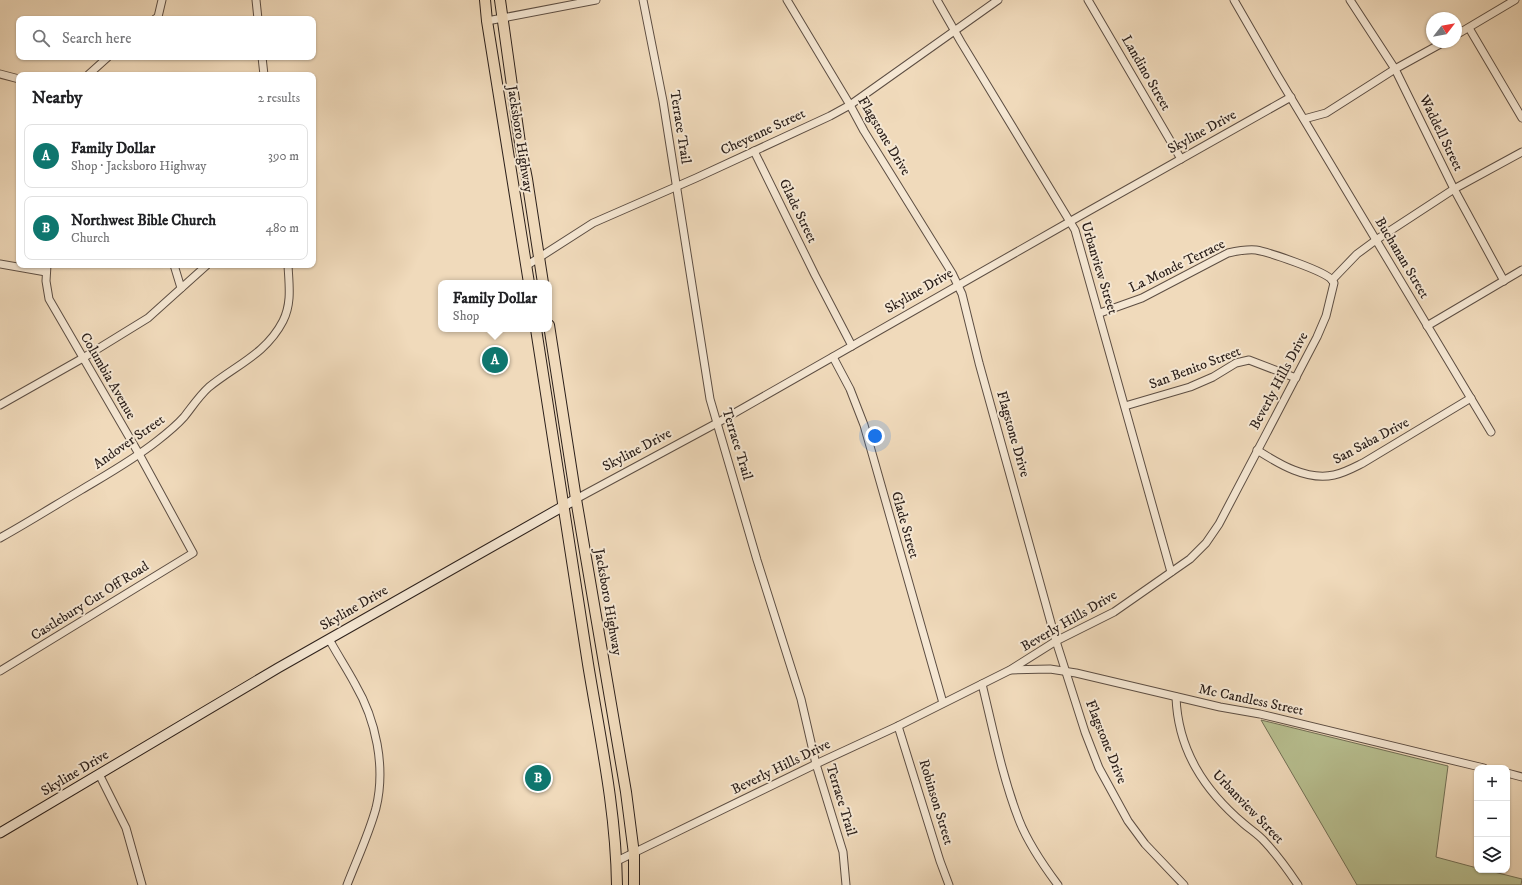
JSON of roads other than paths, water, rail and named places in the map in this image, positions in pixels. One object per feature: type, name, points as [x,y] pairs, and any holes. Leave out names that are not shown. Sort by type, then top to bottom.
[{"type":"main road","name":"Jacksboro Highway","points":[[485,0],[487,21],[528,280]]},
{"type":"main road","name":"Jacksboro Highway","points":[[500,0],[543,280]]},
{"type":"main road","points":[[509,158],[523,156]]},
{"type":"main road","name":"Jacksboro Highway","points":[[536,332],[563,506],[610,792],[617,861],[617,885]]},
{"type":"main road","name":"Jacksboro Highway","points":[[550,332],[576,499],[627,799],[634,854],[634,885]]},
{"type":"main road","points":[[592,687],[609,686]]},
{"type":"street","points":[[158,16],[162,0]]},
{"type":"street","points":[[256,0],[258,16]]},
{"type":"street","points":[[487,21],[596,0]]},
{"type":"street","name":"Terrace Trail","points":[[644,0],[663,101],[710,399],[801,699],[816,764],[844,852],[846,885]]},
{"type":"street","name":"Flagstone Drive","points":[[787,0],[864,131],[958,285],[962,294],[979,363],[1056,641],[1085,732],[1099,768],[1128,821],[1145,844],[1184,885]]},
{"type":"street","name":"Urbanview Street","points":[[937,0],[1071,221],[1075,230],[1100,313],[1172,572]]},
{"type":"street","name":"Cheyenne Street","points":[[526,266],[593,222],[754,151],[830,116],[850,105],[998,0]]},
{"type":"street","name":"Landino Street","points":[[1088,0],[1181,159]]},
{"type":"street","name":"Buchanan Street","points":[[1234,0],[1491,432]]},
{"type":"street","name":"Waddell Street","points":[[1350,0],[1395,69],[1454,189],[1504,281]]},
{"type":"street","points":[[1462,32],[1515,0]]},
{"type":"street","points":[[1469,28],[1522,118]]},
{"type":"street","points":[[1304,119],[1326,113],[1395,69],[1433,48]]},
{"type":"street","points":[[91,72],[105,60]]},
{"type":"street","points":[[262,60],[264,72]]},
{"type":"street","points":[[0,74],[16,78]]},
{"type":"street","name":"Skyline Drive","points":[[0,833],[266,674],[563,506],[717,423],[1291,97]]},
{"type":"street","name":"Glade Street","points":[[754,151],[852,346]]},
{"type":"street","points":[[1332,280],[1357,254],[1376,240],[1454,189],[1522,152]]},
{"type":"street","name":"La Monde Terrace","points":[[1100,313],[1142,298],[1228,253],[1243,250],[1256,250],[1303,265],[1323,273],[1332,280]]},
{"type":"street","name":"Columbia Avenue","points":[[0,264],[16,265]]},
{"type":"street","name":"Columbia Avenue","points":[[47,268],[46,286],[49,299],[139,454],[193,553]]},
{"type":"street","points":[[175,268],[181,288]]},
{"type":"street","points":[[0,406],[148,318],[204,268]]},
{"type":"street","name":"Andover Street","points":[[0,538],[139,454],[174,428],[184,417],[194,402],[209,388],[252,358],[264,347],[274,334],[288,310],[290,298],[288,268]]},
{"type":"street","points":[[1427,326],[1522,270]]},
{"type":"street","name":"Beverly Hills Drive","points":[[617,861],[816,764],[898,726],[1010,670],[1056,641],[1114,612],[1190,559],[1206,543],[1219,524],[1317,338],[1326,316],[1334,283],[1332,280]]},
{"type":"street","name":"Glade Street","points":[[833,357],[850,389],[864,425],[943,703]]},
{"type":"street","name":"San Benito Street","points":[[1126,406],[1190,387],[1213,377],[1242,360],[1249,360],[1296,378]]},
{"type":"street","name":"San Saba Drive","points":[[1257,450],[1286,466],[1311,476],[1323,477],[1335,475],[1346,472],[1363,463],[1471,398]]},
{"type":"street","name":"Castlebury Cut Off Road","points":[[0,671],[193,553]]},
{"type":"street","points":[[329,639],[356,684],[367,710],[377,742],[380,773],[376,806],[371,825],[347,885]]},
{"type":"street","name":"Mc Candless Street","points":[[1010,670],[1050,669],[1065,671],[1220,707],[1260,714],[1474,766]]},
{"type":"street","points":[[982,684],[1007,784],[1019,820],[1046,869],[1058,885]]},
{"type":"street","name":"Urbanview Street","points":[[1176,697],[1178,724],[1187,751],[1200,776],[1228,809],[1244,825],[1264,841],[1298,885]]},
{"type":"street","name":"Robinson Street","points":[[898,726],[940,861],[949,885]]},
{"type":"street","points":[[99,774],[126,828],[142,885]]},
{"type":"street","points":[[1510,775],[1522,777]]},
{"type":"place","name":"Family Dollar","points":[[495,360]]},
{"type":"place","name":"Northwest Bible Church","points":[[538,778]]}]
